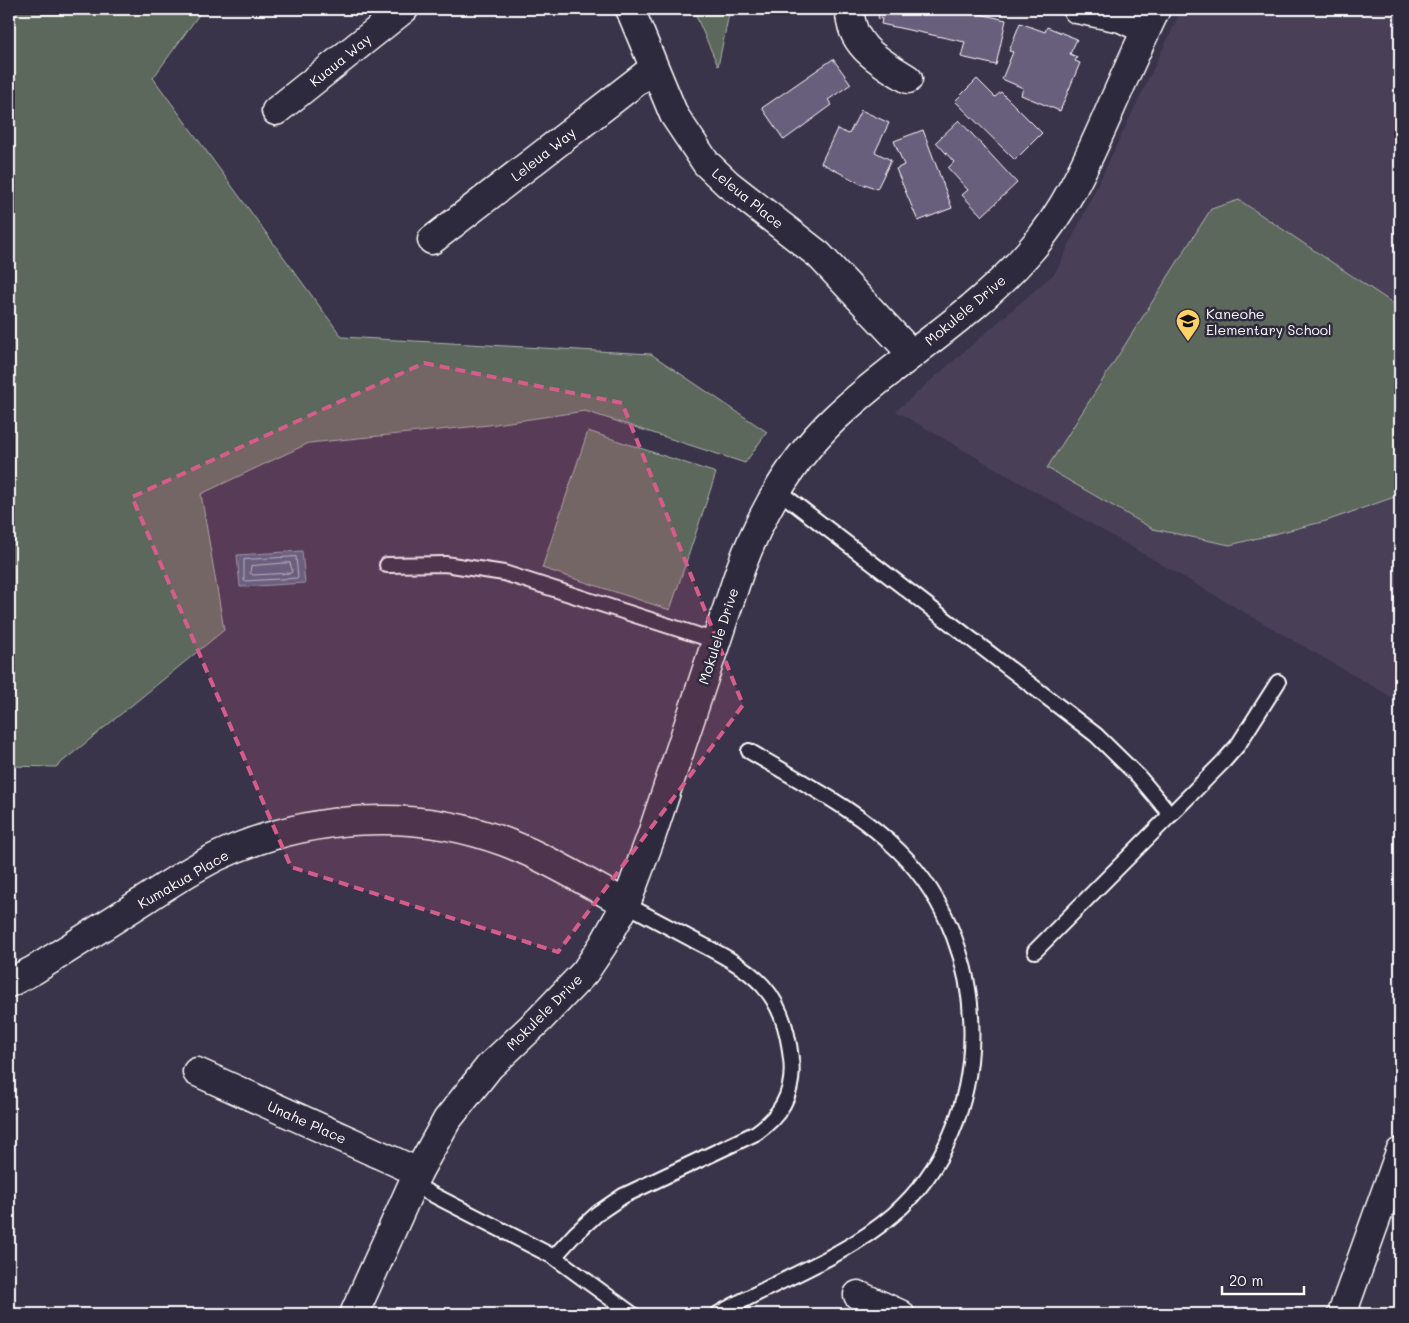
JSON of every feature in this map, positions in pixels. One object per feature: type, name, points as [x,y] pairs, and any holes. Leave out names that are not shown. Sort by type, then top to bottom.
[{"type":"street","name":"Kuaua Way","points":[[276,111],[404,9]]},
{"type":"street","name":"Leleua Place","points":[[630,9],[674,115],[688,140],[706,163],[728,184],[818,255],[912,354]]},
{"type":"street","points":[[850,9],[852,24],[862,46],[870,54],[908,79]]},
{"type":"street","points":[[1077,9],[1121,18],[1151,20]]},
{"type":"street","name":"Mokulele Drive","points":[[354,1314],[430,1148],[466,1093],[489,1067],[540,1019],[585,972],[626,904],[651,837],[753,535],[777,490],[790,469],[834,419],[1005,278],[1050,227],[1083,170],[1151,20]]},
{"type":"street","name":"Leleua Way","points":[[432,240],[654,68]]},
{"type":"street","name":"Kumakua Place","points":[[9,983],[34,970],[185,874],[217,857],[250,843],[320,824],[394,820],[431,823],[468,830],[504,841],[538,856],[626,904]]},
{"type":"street","name":"Unahe Place","points":[[196,1072],[415,1178]]},
{"type":"street","points":[[1342,1314],[1400,1152]]},
{"type":"street","points":[[858,1295],[900,1314]]},
{"type":"lane","points":[[777,490],[1096,735],[1139,777],[1171,815]]},
{"type":"lane","points":[[387,565],[445,564],[504,573],[716,641]]},
{"type":"lane","points":[[1035,951],[1238,745],[1278,682]]},
{"type":"lane","points":[[718,1314],[852,1245],[887,1220],[912,1196],[933,1171],[949,1144],[960,1113],[968,1081],[971,1048],[971,1015],[967,983],[958,951],[948,924],[919,876],[901,854],[858,816],[749,751]]},
{"type":"lane","points":[[554,1257],[586,1223],[623,1196],[756,1133],[769,1124],[787,1100],[790,1087],[792,1075],[789,1040],[779,1012],[761,983],[731,959],[626,904]]},
{"type":"lane","points":[[415,1178],[554,1257],[632,1314]]},
{"type":"highlighted area","points":[[424,363],[622,403],[743,705],[558,952],[291,867],[132,497]]},
{"type":"shaded area","name":"Kaneohe Elementary School","points":[[1182,9],[1400,9],[1400,702],[896,411],[1056,272]]},
{"type":"green space","points":[[9,9],[203,9],[153,78],[342,337],[651,354],[767,432],[745,463],[585,411],[489,425],[309,443],[201,494],[224,630],[56,767],[9,766]]},
{"type":"green space","points":[[693,9],[730,9],[718,66]]},
{"type":"green space","points":[[1239,200],[1400,308],[1400,495],[1326,521],[1230,545],[1153,529],[1047,468],[1211,209]]},
{"type":"green space","points":[[588,431],[716,473],[670,610],[542,568]]},
{"type":"water","points":[[302,551],[305,583],[240,587],[237,555]]},
{"type":"building","points":[[880,9],[959,9],[1006,20],[996,65],[961,57],[965,42],[881,24],[882,19],[878,18]]},
{"type":"building","points":[[1020,23],[1045,32],[1047,27],[1077,39],[1070,54],[1077,57],[1075,61],[1080,63],[1060,111],[1021,95],[1023,88],[1002,79],[1013,52],[1009,51]]},
{"type":"building","points":[[833,59],[851,84],[828,100],[832,105],[784,140],[762,108]]},
{"type":"building","points":[[977,79],[995,97],[1001,92],[1042,133],[1015,160],[955,101]]},
{"type":"building","points":[[861,110],[889,123],[875,152],[891,160],[877,189],[865,184],[865,186],[821,163],[837,129],[849,134]]},
{"type":"building","points":[[959,120],[1017,183],[982,216],[962,195],[968,190],[948,168],[954,162],[936,142]]},
{"type":"building","points":[[923,130],[952,208],[918,221],[896,169],[904,165],[894,141]]},
{"type":"place","name":"Kaneohe Elementary School","points":[[1188,342]]}]
